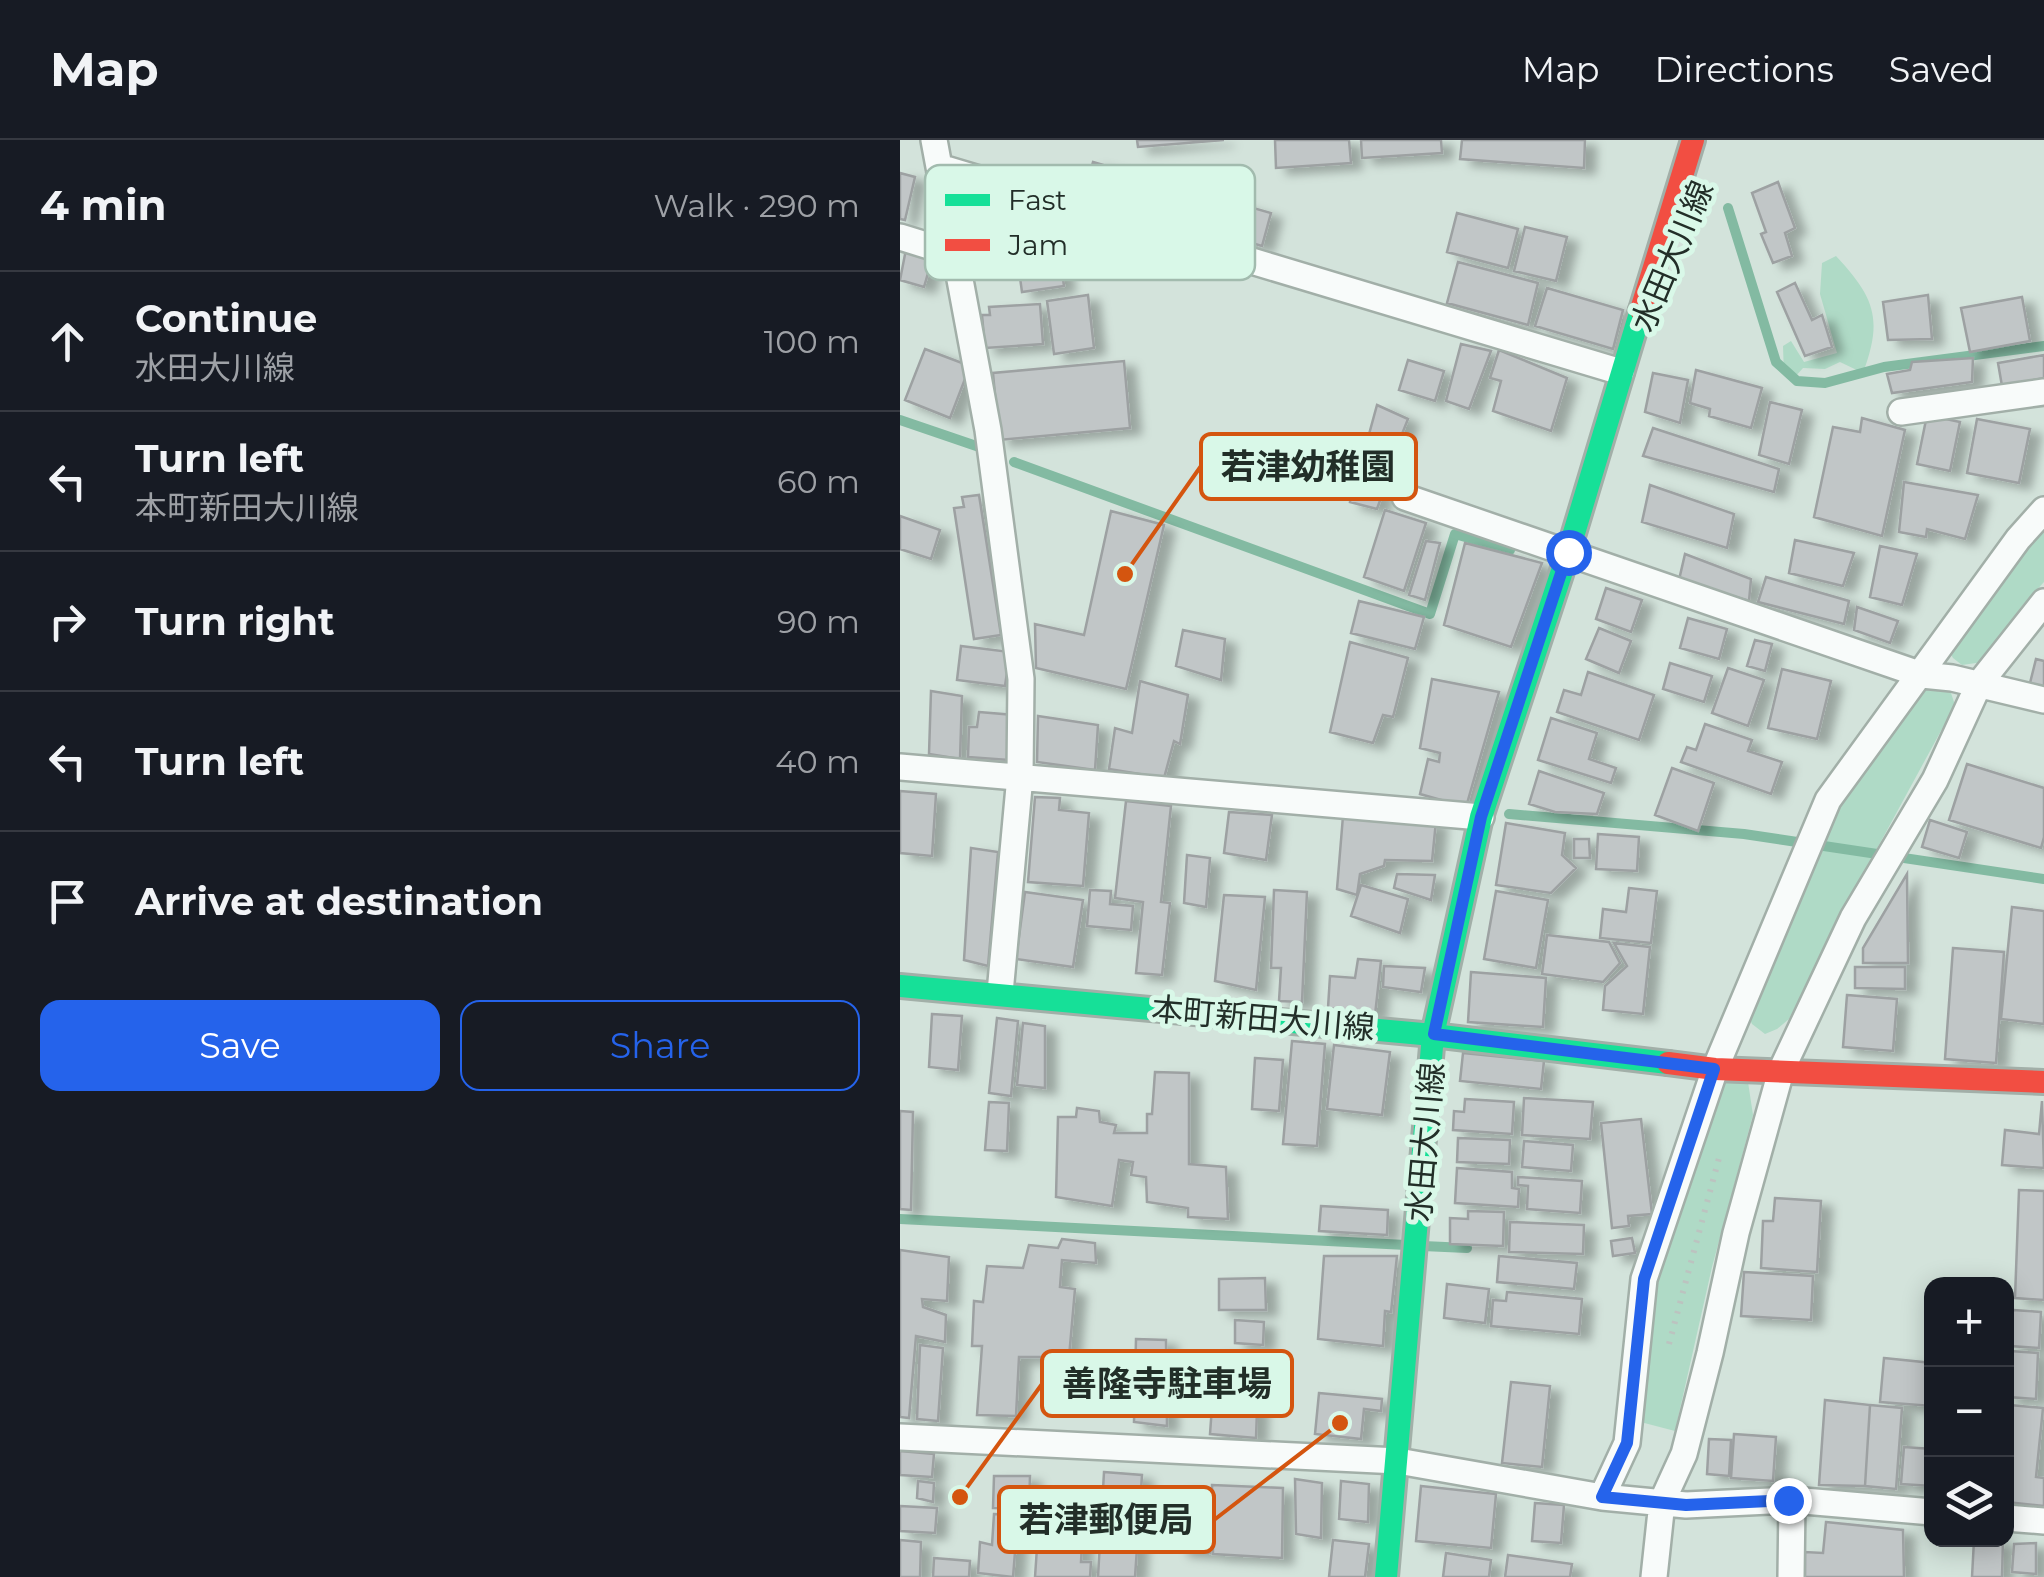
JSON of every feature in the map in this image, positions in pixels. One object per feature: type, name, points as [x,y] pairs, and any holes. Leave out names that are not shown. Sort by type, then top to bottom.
[{"type":"main road","name":"水田大川線","points":[[1386,1577],[1434,1034],[1481,817],[1568,552],[1693,140]]},
{"type":"main road","name":"水田大川線","points":[[1621,372],[1670,272],[1707,173]]},
{"type":"main road","name":"本町新田大川線","points":[[900,986],[1434,1034],[1714,1069],[2044,1082]]},
{"type":"street","points":[[934,140],[938,165]]},
{"type":"street","points":[[900,237],[925,245]]},
{"type":"street","points":[[1255,262],[1621,372]]},
{"type":"street","points":[[960,280],[988,430],[1021,679],[1020,776],[1000,993]]},
{"type":"street","points":[[1901,412],[2044,392]]},
{"type":"street","points":[[1405,497],[1922,676],[1979,684],[2044,700]]},
{"type":"street","points":[[1602,1497],[1627,1443],[1644,1279],[1714,1069],[1828,800],[2044,510]]},
{"type":"street","points":[[1654,1577],[1662,1502],[1684,1454],[1736,1233],[1781,1072],[1853,918],[1935,780],[1979,684],[2044,602]]},
{"type":"street","points":[[900,767],[1481,817]]},
{"type":"street","points":[[900,1436],[1398,1461],[1602,1497],[1686,1505],[1792,1500],[1924,1511]]},
{"type":"street","points":[[1791,1577],[1792,1500]]},
{"type":"street","points":[[2014,1519],[2044,1521]]},
{"type":"path","points":[[1666,1362],[1723,1144]]},
{"type":"green space","points":[[1836,256],[1859,284],[1872,310],[1873,338],[1863,373],[1840,362],[1825,369],[1803,368],[1795,377],[1784,376],[1783,346],[1791,341],[1804,362],[1837,353],[1820,294],[1822,263]]},
{"type":"green space","points":[[2044,526],[2044,582],[2021,607],[1983,662],[1962,665],[1947,647]]},
{"type":"green space","points":[[1934,684],[1949,687],[1955,705],[1789,1019],[1765,1034],[1752,1024],[1745,1009],[1839,801],[1922,690]]},
{"type":"green space","points":[[1727,1079],[1748,1082],[1753,1115],[1712,1267],[1675,1431],[1629,1419],[1648,1293],[1701,1116]]},
{"type":"building","points":[[1137,140],[1224,140],[1138,147]]},
{"type":"building","points":[[1275,140],[1349,140],[1351,163],[1276,168]]},
{"type":"building","points":[[1361,140],[1441,140],[1442,153],[1362,158]]},
{"type":"building","points":[[1462,140],[1585,140],[1584,168],[1460,159]]},
{"type":"building","points":[[900,173],[915,177],[905,220],[900,219]]},
{"type":"building","points":[[1778,182],[1795,228],[1785,233],[1792,256],[1773,263],[1761,234],[1766,232],[1752,193]]},
{"type":"building","points":[[1255,208],[1271,213],[1262,246],[1255,244]]},
{"type":"building","points":[[1457,213],[1518,229],[1508,268],[1447,252]]},
{"type":"building","points":[[1525,227],[1567,237],[1556,281],[1514,271]]},
{"type":"building","points":[[907,244],[925,249],[924,287],[900,280]]},
{"type":"building","points":[[1458,262],[1538,283],[1528,325],[1447,303]]},
{"type":"building","points":[[1020,280],[1063,280],[1064,286],[1022,292]]},
{"type":"building","points":[[1795,283],[1812,320],[1822,315],[1832,347],[1805,356],[1777,292]]},
{"type":"building","points":[[1547,288],[1623,310],[1613,349],[1535,326]]},
{"type":"building","points":[[1088,295],[1094,348],[1054,354],[1047,301]]},
{"type":"building","points":[[1928,295],[1932,339],[1888,340],[1883,302]]},
{"type":"building","points":[[2022,297],[2030,341],[1970,352],[1961,308]]},
{"type":"building","points":[[1040,304],[1043,344],[985,348],[982,315],[990,315],[989,307]]},
{"type":"building","points":[[1461,344],[1491,351],[1469,409],[1446,401]]},
{"type":"building","points":[[925,349],[970,366],[950,418],[905,400]]},
{"type":"building","points":[[1499,350],[1567,378],[1551,431],[1493,411],[1501,381],[1490,378]]},
{"type":"building","points":[[2044,355],[2044,378],[2002,386],[1998,363]]},
{"type":"building","points":[[1973,358],[1972,382],[1892,393],[1887,374],[1910,370],[1912,362]]},
{"type":"building","points":[[1408,360],[1444,371],[1435,401],[1399,390]]},
{"type":"building","points":[[1124,361],[1130,428],[999,440],[993,373]]},
{"type":"building","points":[[1696,370],[1762,388],[1751,428],[1709,416],[1710,409],[1690,403]]},
{"type":"building","points":[[1653,373],[1688,380],[1680,423],[1645,412]]},
{"type":"building","points":[[1770,402],[1802,410],[1789,464],[1759,455]]},
{"type":"building","points":[[1377,405],[1408,419],[1392,459],[1365,449]]},
{"type":"building","points":[[1927,415],[1960,422],[1950,471],[1917,464]]},
{"type":"building","points":[[1862,418],[1905,430],[1882,536],[1814,517],[1833,427],[1860,432]]},
{"type":"building","points":[[1977,419],[2030,429],[2019,483],[1967,473]]},
{"type":"building","points":[[1653,428],[1779,469],[1774,492],[1643,456]]},
{"type":"building","points":[[1904,482],[1978,495],[1965,539],[1927,529],[1926,537],[1899,532]]},
{"type":"building","points":[[1353,483],[1383,492],[1377,509],[1350,502]]},
{"type":"building","points":[[1650,485],[1734,514],[1727,548],[1642,522]]},
{"type":"building","points":[[979,495],[1001,635],[974,639],[954,508],[964,507],[962,497]]},
{"type":"building","points":[[1385,510],[1426,523],[1404,591],[1364,577]]},
{"type":"building","points":[[1111,511],[1164,525],[1126,689],[1036,668],[1035,624],[1084,635]]},
{"type":"building","points":[[900,516],[940,530],[931,559],[900,549]]},
{"type":"building","points":[[1795,540],[1854,553],[1843,586],[1789,573]]},
{"type":"building","points":[[1426,541],[1440,543],[1425,600],[1409,595]]},
{"type":"building","points":[[1465,543],[1542,563],[1511,647],[1444,625]]},
{"type":"building","points":[[1880,546],[1917,554],[1902,605],[1870,597]]},
{"type":"building","points":[[1685,554],[1751,579],[1749,601],[1679,580]]},
{"type":"building","points":[[1766,577],[1849,601],[1844,624],[1758,602]]},
{"type":"building","points":[[1606,588],[1642,600],[1631,632],[1596,619]]},
{"type":"building","points":[[1359,601],[1424,617],[1415,649],[1351,633]]},
{"type":"building","points":[[1857,607],[1898,621],[1890,643],[1854,630]]},
{"type":"building","points":[[1688,618],[1727,629],[1719,659],[1680,648]]},
{"type":"building","points":[[1599,628],[1631,641],[1619,673],[1586,659]]},
{"type":"building","points":[[1183,630],[1225,639],[1221,680],[1176,666]]},
{"type":"building","points":[[1755,640],[1772,644],[1765,671],[1747,666]]},
{"type":"building","points":[[1350,642],[1408,658],[1393,717],[1383,715],[1373,743],[1330,732]]},
{"type":"building","points":[[961,646],[1010,652],[1005,686],[957,680]]},
{"type":"building","points":[[2036,659],[2044,661],[2044,690],[2029,687]]},
{"type":"building","points":[[1670,663],[1712,676],[1704,702],[1663,689]]},
{"type":"building","points":[[1728,668],[1764,680],[1748,726],[1712,713]]},
{"type":"building","points":[[1782,669],[1831,681],[1817,739],[1768,728]]},
{"type":"building","points":[[1588,672],[1654,695],[1639,740],[1557,712],[1564,690],[1581,695]]},
{"type":"building","points":[[1432,679],[1499,692],[1466,807],[1420,794],[1428,759],[1439,762],[1440,753],[1420,748]]},
{"type":"building","points":[[1140,681],[1188,695],[1180,744],[1174,741],[1164,778],[1109,769],[1115,728],[1132,733]]},
{"type":"building","points":[[931,691],[962,696],[960,759],[929,754]]},
{"type":"building","points":[[979,712],[1014,715],[1009,760],[968,757],[969,727],[977,727]]},
{"type":"building","points":[[1038,716],[1098,725],[1095,770],[1037,762]]},
{"type":"building","points":[[1551,718],[1597,733],[1589,759],[1616,768],[1611,783],[1538,760]]},
{"type":"building","points":[[1705,724],[1752,740],[1748,751],[1782,762],[1771,794],[1681,762],[1687,747],[1696,750]]},
{"type":"building","points":[[1967,764],[2044,788],[2041,848],[1949,820]]},
{"type":"building","points":[[1672,768],[1714,783],[1698,831],[1655,815]]},
{"type":"building","points":[[1539,771],[1604,793],[1597,814],[1555,812],[1529,804]]},
{"type":"building","points":[[900,791],[936,794],[932,856],[900,853]]},
{"type":"building","points":[[1035,797],[1060,798],[1059,810],[1089,813],[1083,886],[1028,882]]},
{"type":"building","points":[[1126,801],[1171,806],[1161,902],[1170,903],[1162,975],[1136,973],[1143,902],[1115,898]]},
{"type":"building","points":[[1229,812],[1272,815],[1266,860],[1224,853]]},
{"type":"building","points":[[1343,816],[1436,821],[1432,861],[1385,860],[1384,866],[1360,874],[1357,895],[1337,889]]},
{"type":"building","points":[[1930,820],[1967,832],[1959,858],[1922,847]]},
{"type":"building","points":[[1506,823],[1565,833],[1562,855],[1576,868],[1551,893],[1496,885]]},
{"type":"building","points":[[1598,834],[1639,837],[1637,871],[1596,869]]},
{"type":"building","points":[[1574,839],[1589,839],[1590,858],[1574,858]]},
{"type":"building","points":[[971,848],[998,852],[988,966],[964,960]]},
{"type":"building","points":[[1187,855],[1210,858],[1206,907],[1184,903]]},
{"type":"building","points":[[1397,874],[1435,875],[1431,900],[1394,888]]},
{"type":"building","points":[[1907,874],[1908,963],[1863,963],[1863,948]]},
{"type":"building","points":[[1361,885],[1408,899],[1400,933],[1351,916]]},
{"type":"building","points":[[1629,888],[1657,891],[1651,943],[1600,938],[1603,909],[1626,912]]},
{"type":"building","points":[[1090,890],[1111,891],[1110,904],[1133,906],[1131,930],[1087,926]]},
{"type":"building","points":[[1274,890],[1307,892],[1302,1002],[1279,1001],[1281,968],[1271,968]]},
{"type":"building","points":[[1496,891],[1548,900],[1536,968],[1484,959]]},
{"type":"building","points":[[1025,892],[1083,900],[1073,967],[1016,959]]},
{"type":"building","points":[[1224,895],[1265,897],[1256,990],[1215,981]]},
{"type":"building","points":[[2012,907],[2044,911],[2044,1024],[2001,1019]]},
{"type":"building","points":[[1547,935],[1609,942],[1620,963],[1603,982],[1542,974]]},
{"type":"building","points":[[1614,943],[1650,947],[1643,1014],[1603,1010],[1605,986],[1627,966]]},
{"type":"building","points":[[1953,948],[2004,952],[1996,1063],[1945,1059]]},
{"type":"building","points":[[1358,959],[1381,961],[1375,1015],[1328,1008],[1330,976],[1355,978]]},
{"type":"building","points":[[1384,966],[1425,968],[1421,992],[1383,987]]},
{"type":"building","points":[[1855,967],[1905,967],[1905,989],[1855,988]]},
{"type":"building","points":[[1471,972],[1546,978],[1543,1027],[1468,1022]]},
{"type":"building","points":[[1847,995],[1897,999],[1893,1051],[1843,1047]]},
{"type":"building","points":[[932,1014],[962,1016],[958,1070],[929,1067]]},
{"type":"building","points":[[997,1018],[1018,1021],[1011,1096],[989,1093]]},
{"type":"building","points":[[1023,1023],[1045,1026],[1045,1088],[1017,1085]]},
{"type":"building","points":[[1292,1041],[1325,1044],[1317,1146],[1283,1144]]},
{"type":"building","points":[[1334,1045],[1390,1052],[1382,1115],[1327,1109]]},
{"type":"building","points":[[1463,1053],[1544,1061],[1541,1089],[1460,1081]]},
{"type":"building","points":[[1255,1058],[1283,1060],[1279,1111],[1252,1109]]},
{"type":"building","points":[[1155,1072],[1189,1073],[1189,1164],[1226,1167],[1228,1219],[1188,1217],[1188,1208],[1147,1202],[1146,1177],[1131,1175],[1133,1162],[1119,1160],[1112,1206],[1056,1197],[1058,1117],[1076,1117],[1077,1108],[1099,1111],[1100,1122],[1116,1125],[1114,1133],[1147,1133]]},
{"type":"building","points":[[1524,1098],[1593,1102],[1590,1139],[1522,1135]]},
{"type":"building","points":[[1465,1099],[1514,1102],[1512,1134],[1453,1130],[1454,1111],[1464,1112]]},
{"type":"building","points":[[2042,1101],[2044,1168],[2002,1165],[2005,1130],[2039,1134]]},
{"type":"building","points":[[989,1102],[1009,1103],[1007,1151],[985,1150]]},
{"type":"building","points":[[900,1111],[913,1112],[911,1210],[900,1209]]},
{"type":"building","points":[[1641,1119],[1652,1214],[1628,1216],[1629,1226],[1612,1228],[1601,1123]]},
{"type":"building","points":[[1458,1138],[1510,1140],[1509,1164],[1457,1162]]},
{"type":"building","points":[[1524,1141],[1573,1145],[1571,1171],[1522,1167]]},
{"type":"building","points":[[1457,1168],[1512,1172],[1512,1188],[1519,1189],[1518,1207],[1455,1203]]},
{"type":"building","points":[[1518,1177],[1582,1181],[1580,1213],[1527,1209],[1528,1186],[1518,1185]]},
{"type":"building","points":[[2019,1190],[2044,1191],[2044,1300],[2015,1298]]},
{"type":"building","points":[[1775,1198],[1821,1201],[1817,1272],[1761,1268],[1763,1221],[1773,1221]]},
{"type":"building","points":[[1321,1206],[1388,1210],[1387,1235],[1319,1231]]},
{"type":"building","points":[[1468,1211],[1504,1212],[1503,1246],[1450,1244],[1450,1218],[1468,1219]]},
{"type":"building","points":[[1510,1222],[1584,1225],[1583,1254],[1509,1252]]},
{"type":"building","points":[[1632,1238],[1635,1253],[1613,1256],[1611,1241]]},
{"type":"building","points":[[1062,1239],[1095,1243],[1096,1263],[1062,1260],[1060,1287],[1075,1289],[1069,1357],[1019,1357],[1016,1416],[977,1415],[982,1346],[972,1346],[974,1301],[983,1302],[987,1266],[1023,1268],[1029,1245],[1058,1248]]},
{"type":"building","points":[[900,1250],[949,1257],[947,1301],[922,1299],[923,1307],[946,1315],[945,1342],[916,1336],[909,1418],[900,1417]]},
{"type":"building","points":[[1324,1256],[1397,1256],[1391,1312],[1385,1311],[1383,1346],[1318,1339]]},
{"type":"building","points":[[1499,1256],[1577,1263],[1574,1289],[1497,1282]]},
{"type":"building","points":[[1744,1272],[1813,1276],[1811,1320],[1741,1316]]},
{"type":"building","points":[[1265,1278],[1266,1310],[1219,1310],[1219,1279]]},
{"type":"building","points":[[1447,1284],[1489,1289],[1485,1323],[1444,1318]]},
{"type":"building","points":[[1507,1292],[1582,1299],[1579,1334],[1491,1326],[1493,1300],[1506,1301]]},
{"type":"building","points":[[2014,1310],[2041,1312],[2039,1348],[2014,1346]]},
{"type":"building","points":[[1235,1320],[1264,1322],[1263,1345],[1235,1343]]},
{"type":"building","points":[[1136,1339],[1166,1340],[1167,1426],[1134,1422]]},
{"type":"building","points":[[920,1345],[943,1348],[938,1421],[917,1419]]},
{"type":"building","points":[[1216,1351],[1259,1354],[1256,1438],[1210,1434]]},
{"type":"building","points":[[2014,1351],[2038,1353],[2036,1399],[2014,1397]]},
{"type":"building","points":[[1884,1358],[1924,1362],[1924,1405],[1880,1402]]},
{"type":"building","points":[[1511,1382],[1550,1386],[1542,1467],[1502,1463]]},
{"type":"building","points":[[1319,1393],[1382,1399],[1381,1411],[1364,1409],[1361,1439],[1315,1434]]},
{"type":"building","points":[[1825,1400],[1870,1405],[1865,1486],[1819,1485]]},
{"type":"building","points":[[1870,1405],[1902,1408],[1896,1489],[1865,1486]]},
{"type":"building","points":[[2014,1405],[2043,1408],[2036,1477],[2044,1478],[2044,1506],[2014,1503]]},
{"type":"building","points":[[1734,1434],[1776,1437],[1773,1481],[1731,1478]]},
{"type":"building","points":[[1709,1439],[1731,1440],[1729,1476],[1707,1474]]},
{"type":"building","points":[[1904,1447],[1924,1448],[1924,1485],[1901,1484]]},
{"type":"building","points":[[900,1451],[934,1454],[932,1477],[900,1475]]},
{"type":"building","points":[[1104,1472],[1142,1475],[1135,1577],[1098,1577]]},
{"type":"building","points":[[994,1476],[1030,1476],[1029,1509],[993,1508]]},
{"type":"building","points":[[1295,1479],[1322,1483],[1321,1538],[1296,1534]]},
{"type":"building","points":[[918,1481],[934,1483],[933,1502],[917,1498]]},
{"type":"building","points":[[1341,1481],[1369,1484],[1368,1522],[1339,1519]]},
{"type":"building","points":[[1212,1485],[1283,1488],[1282,1558],[1213,1554]]},
{"type":"building","points":[[1421,1486],[1496,1494],[1491,1548],[1416,1541]]},
{"type":"building","points":[[1179,1487],[1210,1489],[1210,1553],[1178,1550]]},
{"type":"building","points":[[1041,1488],[1085,1492],[1081,1562],[1091,1562],[1090,1577],[1035,1577]]},
{"type":"building","points":[[1535,1503],[1564,1505],[1561,1543],[1532,1541]]},
{"type":"building","points":[[900,1506],[937,1508],[935,1533],[900,1531]]},
{"type":"building","points":[[994,1514],[1018,1515],[1013,1577],[978,1573],[980,1542],[992,1545]]},
{"type":"building","points":[[1826,1522],[1903,1530],[1904,1577],[1805,1577],[1805,1552],[1823,1553]]},
{"type":"building","points":[[900,1540],[921,1542],[920,1577],[900,1577]]},
{"type":"building","points":[[1333,1540],[1369,1544],[1365,1577],[1329,1577]]},
{"type":"building","points":[[2036,1543],[2036,1574],[2012,1572],[2014,1544]]},
{"type":"building","points":[[1974,1547],[2003,1547],[2002,1577],[1972,1577]]},
{"type":"building","points":[[1446,1553],[1491,1560],[1489,1577],[1443,1577]]},
{"type":"building","points":[[1508,1555],[1572,1564],[1570,1577],[1505,1577]]},
{"type":"building","points":[[934,1558],[970,1561],[969,1577],[933,1577]]},
{"type":"waterway","points":[[1728,208],[1776,362],[1797,381],[1825,383],[1884,367],[2044,346]]},
{"type":"waterway","points":[[900,420],[988,450]]},
{"type":"waterway","points":[[1014,462],[1430,614],[1455,534],[1510,550]]},
{"type":"waterway","points":[[1509,814],[1744,834],[2044,879]]},
{"type":"waterway","points":[[900,1219],[1406,1245]]},
{"type":"waterway","points":[[1423,1246],[1467,1248]]},
{"type":"traffic: fast","points":[[1386,1577],[1433,1035],[1481,817],[1568,553],[1641,310]]},
{"type":"traffic: fast","points":[[900,986],[1433,1035],[1668,1063]]},
{"type":"traffic: jam","points":[[1641,310],[1693,140]]},
{"type":"traffic: jam","points":[[1668,1063],[1715,1069],[2044,1082]]},
{"type":"place","name":"若津幼稚園","points":[[1125,574]]},
{"type":"place","name":"若津郵便局","points":[[1340,1423]]},
{"type":"place","name":"善隆寺駐車場","points":[[960,1497]]},
{"type":"route","points":[[1568,552],[1481,817],[1434,1034],[1714,1069],[1644,1279],[1627,1443],[1602,1497],[1686,1505],[1788,1500]]}]
